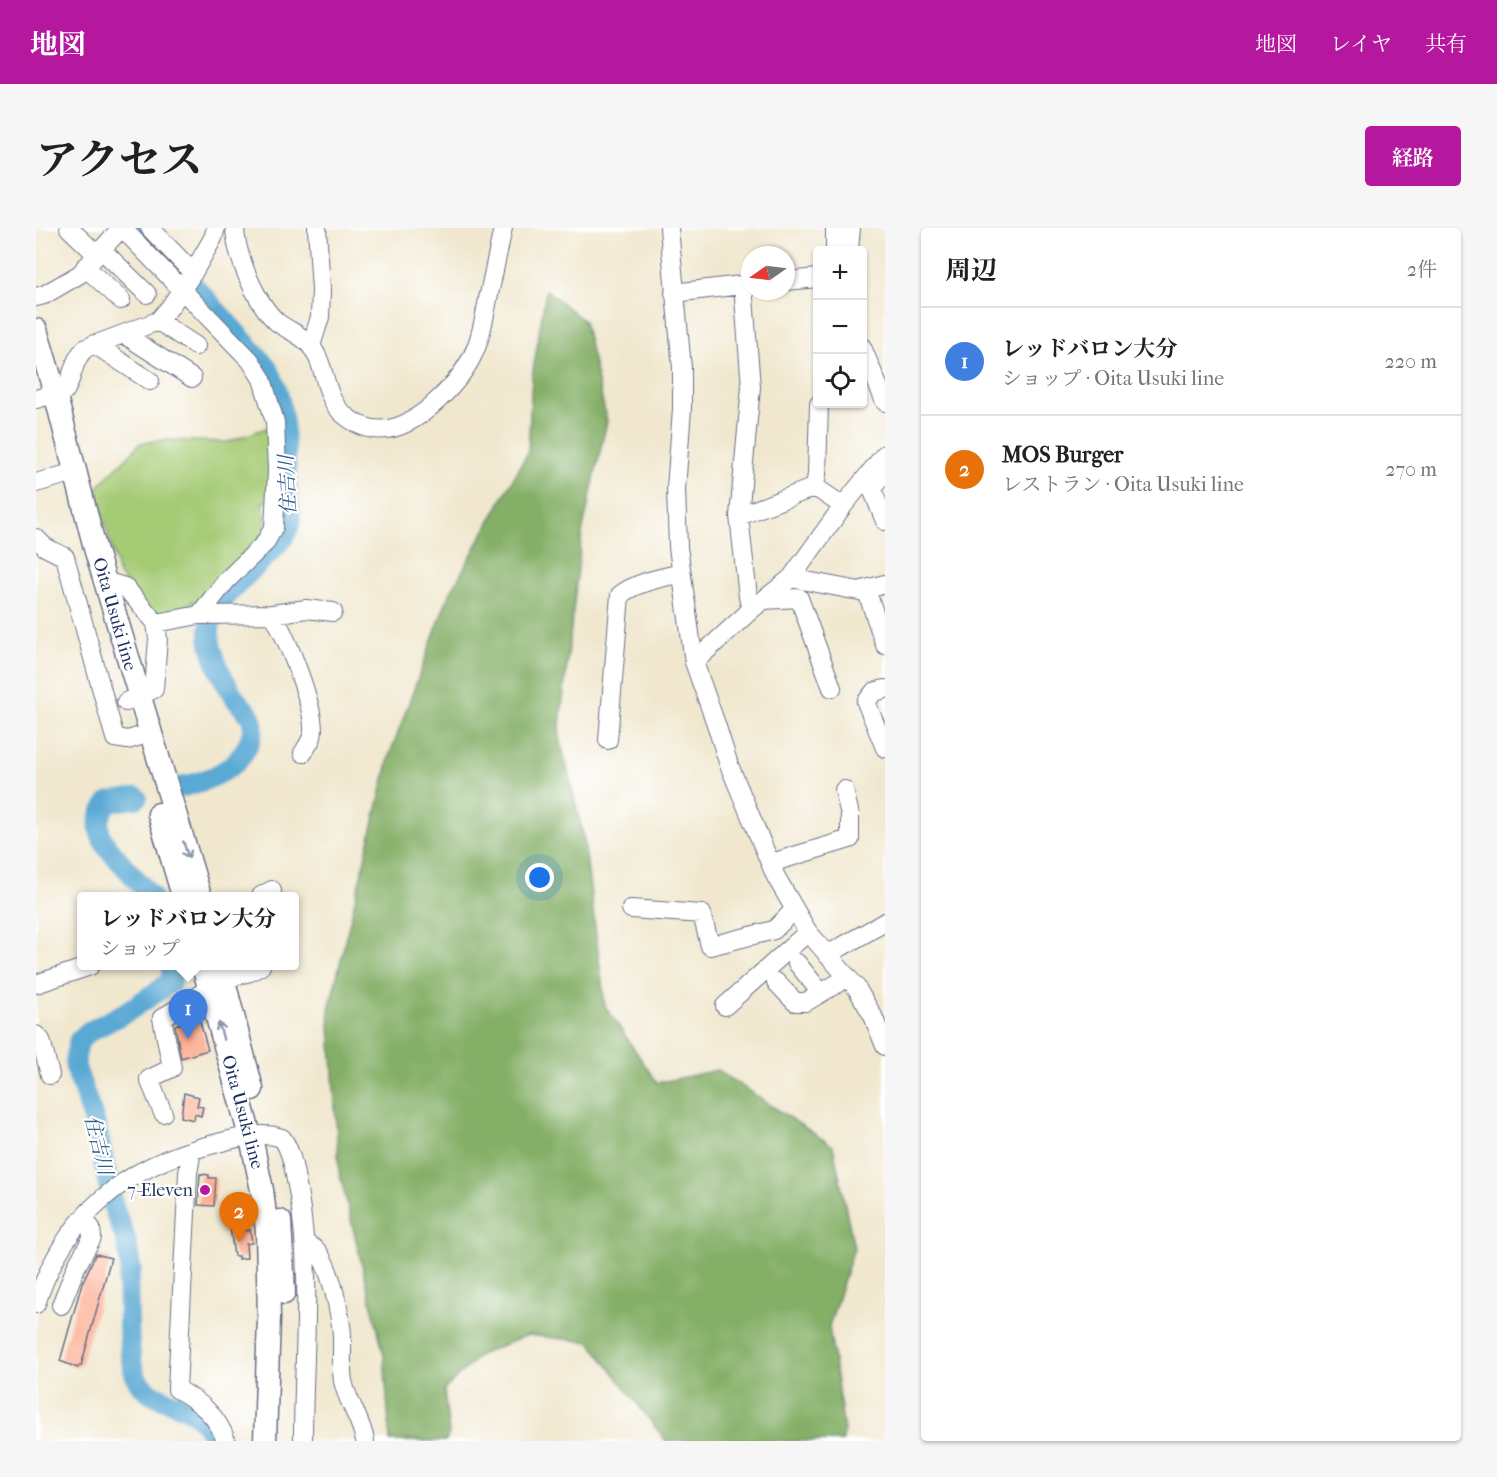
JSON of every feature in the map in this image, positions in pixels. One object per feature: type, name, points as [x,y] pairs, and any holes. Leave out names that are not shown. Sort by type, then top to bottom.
[{"type":"main road","name":"Oita Usuki line","points":[[36,330],[42,392],[105,581],[133,699]]},
{"type":"main road","name":"Oita Usuki line","points":[[69,474],[143,735],[182,892]]},
{"type":"main road","name":"Oita Usuki line","points":[[143,735],[198,892]]},
{"type":"main road","name":"Oita Usuki line","points":[[218,977],[257,1136],[277,1198],[283,1254],[284,1314],[278,1441]]},
{"type":"main road","name":"Oita Usuki line","points":[[257,1136],[267,1231],[269,1317],[264,1441]]},
{"type":"street","points":[[69,228],[94,256],[121,300]]},
{"type":"street","points":[[36,297],[44,295],[80,274],[121,228],[186,283]]},
{"type":"street","points":[[150,228],[186,283],[250,360],[262,379],[275,422],[277,471],[274,526],[265,543],[227,580],[202,615]]},
{"type":"street","points":[[42,392],[65,391],[70,383],[74,364],[86,348],[158,321],[186,283],[213,238],[216,228]]},
{"type":"street","points":[[235,228],[240,257],[264,306],[276,321],[311,346],[317,355],[338,409],[348,418],[363,426],[379,430],[397,428],[412,422],[427,411],[454,384],[476,349],[503,228]]},
{"type":"street","points":[[311,346],[320,317],[321,289],[317,228]]},
{"type":"street","points":[[669,228],[682,368],[682,409],[676,489],[681,573],[694,662],[717,724],[729,765],[794,910],[808,932],[848,976],[866,1002],[885,1046]]},
{"type":"street","points":[[835,228],[835,246]]},
{"type":"street","points":[[849,246],[851,228]]},
{"type":"street","points":[[94,256],[147,294]]},
{"type":"street","points":[[795,280],[813,278]]},
{"type":"street","points":[[674,292],[741,286]]},
{"type":"street","points":[[748,300],[751,387],[740,516],[748,597],[758,605],[799,598],[832,688]]},
{"type":"street","points":[[158,321],[196,346]]},
{"type":"street","points":[[125,334],[192,378]]},
{"type":"street","points":[[94,344],[150,381]]},
{"type":"street","points":[[865,354],[885,402]]},
{"type":"street","points":[[815,487],[819,408]]},
{"type":"street","points":[[694,662],[791,578],[843,506],[885,454]]},
{"type":"street","points":[[885,472],[872,489],[885,521]]},
{"type":"street","points":[[36,483],[69,474]]},
{"type":"street","points":[[740,516],[815,487]]},
{"type":"street","points":[[815,487],[843,506]]},
{"type":"street","points":[[36,537],[45,547],[65,557],[115,738],[128,740],[143,735]]},
{"type":"street","points":[[608,740],[620,595],[635,587],[681,573]]},
{"type":"street","points":[[791,578],[873,594]]},
{"type":"street","points":[[105,581],[125,587],[156,623],[158,639],[154,689],[133,699]]},
{"type":"street","points":[[873,594],[885,584]]},
{"type":"street","points":[[873,594],[885,645]]},
{"type":"street","points":[[156,623],[202,615],[273,614],[306,609],[333,612]]},
{"type":"street","points":[[273,614],[298,668],[312,720],[313,736],[303,753]]},
{"type":"street","points":[[885,689],[874,692],[866,702],[885,748]]},
{"type":"street","points":[[771,863],[850,839],[850,815],[844,790]]},
{"type":"street","points":[[631,909],[702,914],[710,946],[774,930],[794,910]]},
{"type":"street","points":[[827,955],[885,921]]},
{"type":"street","points":[[725,1006],[808,932]]},
{"type":"street","points":[[797,963],[821,993]]},
{"type":"street","points":[[36,984],[78,970]]},
{"type":"street","points":[[163,1113],[149,1079],[172,1068],[162,1018],[218,977],[254,970]]},
{"type":"street","points":[[776,982],[795,1002],[806,1002],[848,976]]},
{"type":"street","points":[[36,1035],[41,1040],[50,1075]]},
{"type":"street","points":[[36,1304],[52,1262],[83,1218],[123,1182],[150,1165],[192,1150],[257,1136],[282,1138],[287,1146],[296,1178],[306,1244],[308,1295],[303,1441]]},
{"type":"street","points":[[192,1150],[188,1173],[177,1389],[196,1400],[214,1417],[226,1441]]},
{"type":"street","points":[[61,1305],[76,1267],[92,1238],[91,1228],[83,1218]]},
{"type":"street","points":[[306,1244],[320,1254],[328,1273],[341,1327],[343,1380],[347,1397],[364,1433],[365,1441]]},
{"type":"green space","points":[[546,290],[584,321],[607,421],[582,533],[559,734],[584,840],[605,1006],[657,1083],[717,1070],[833,1146],[854,1248],[829,1326],[844,1430],[843,1441],[666,1441],[590,1342],[528,1335],[481,1354],[444,1390],[449,1433],[446,1441],[390,1441],[384,1355],[339,1171],[329,1009],[390,754],[448,597],[528,452],[532,377]]},
{"type":"green space","points":[[269,427],[272,500],[263,502],[267,530],[197,607],[194,601],[188,604],[192,613],[159,618],[119,575],[96,490],[140,443],[163,440],[228,442]]},
{"type":"building","points":[[199,1018],[208,1050],[181,1058],[175,1025]]},
{"type":"building","points":[[184,1093],[199,1097],[197,1106],[203,1107],[201,1116],[195,1114],[194,1120],[181,1117]]},
{"type":"building","name":"7-Eleven","points":[[200,1174],[216,1178],[214,1206],[198,1205]]},
{"type":"building","points":[[243,1226],[244,1231],[250,1230],[252,1243],[246,1244],[247,1258],[238,1259],[238,1256],[234,1256],[230,1227]]},
{"type":"building","points":[[96,1254],[111,1258],[81,1366],[79,1365],[78,1368],[60,1361],[82,1283]]},
{"type":"waterway","name":"住吉川","points":[[138,228],[267,367],[279,397],[282,413],[287,496],[291,517],[286,533],[279,543],[222,601],[211,622],[212,651],[225,682],[252,720],[252,735],[240,757],[224,771],[214,777],[181,787]]},
{"type":"waterway","name":"住吉川","points":[[137,798],[109,802],[102,813],[99,830],[107,847],[147,892]]},
{"type":"waterway","name":"住吉川","points":[[172,970],[171,982],[130,1010],[87,1033],[79,1041],[75,1066],[96,1126],[113,1206],[126,1240],[131,1270],[128,1281],[128,1318],[133,1370],[137,1379],[148,1391],[197,1415],[216,1441]]},
{"type":"place","name":"レッドバロン大分","points":[[188,1039]]},
{"type":"place","name":"7-Eleven","points":[[205,1190]]},
{"type":"place","name":"MOS Burger","points":[[239,1242]]}]
